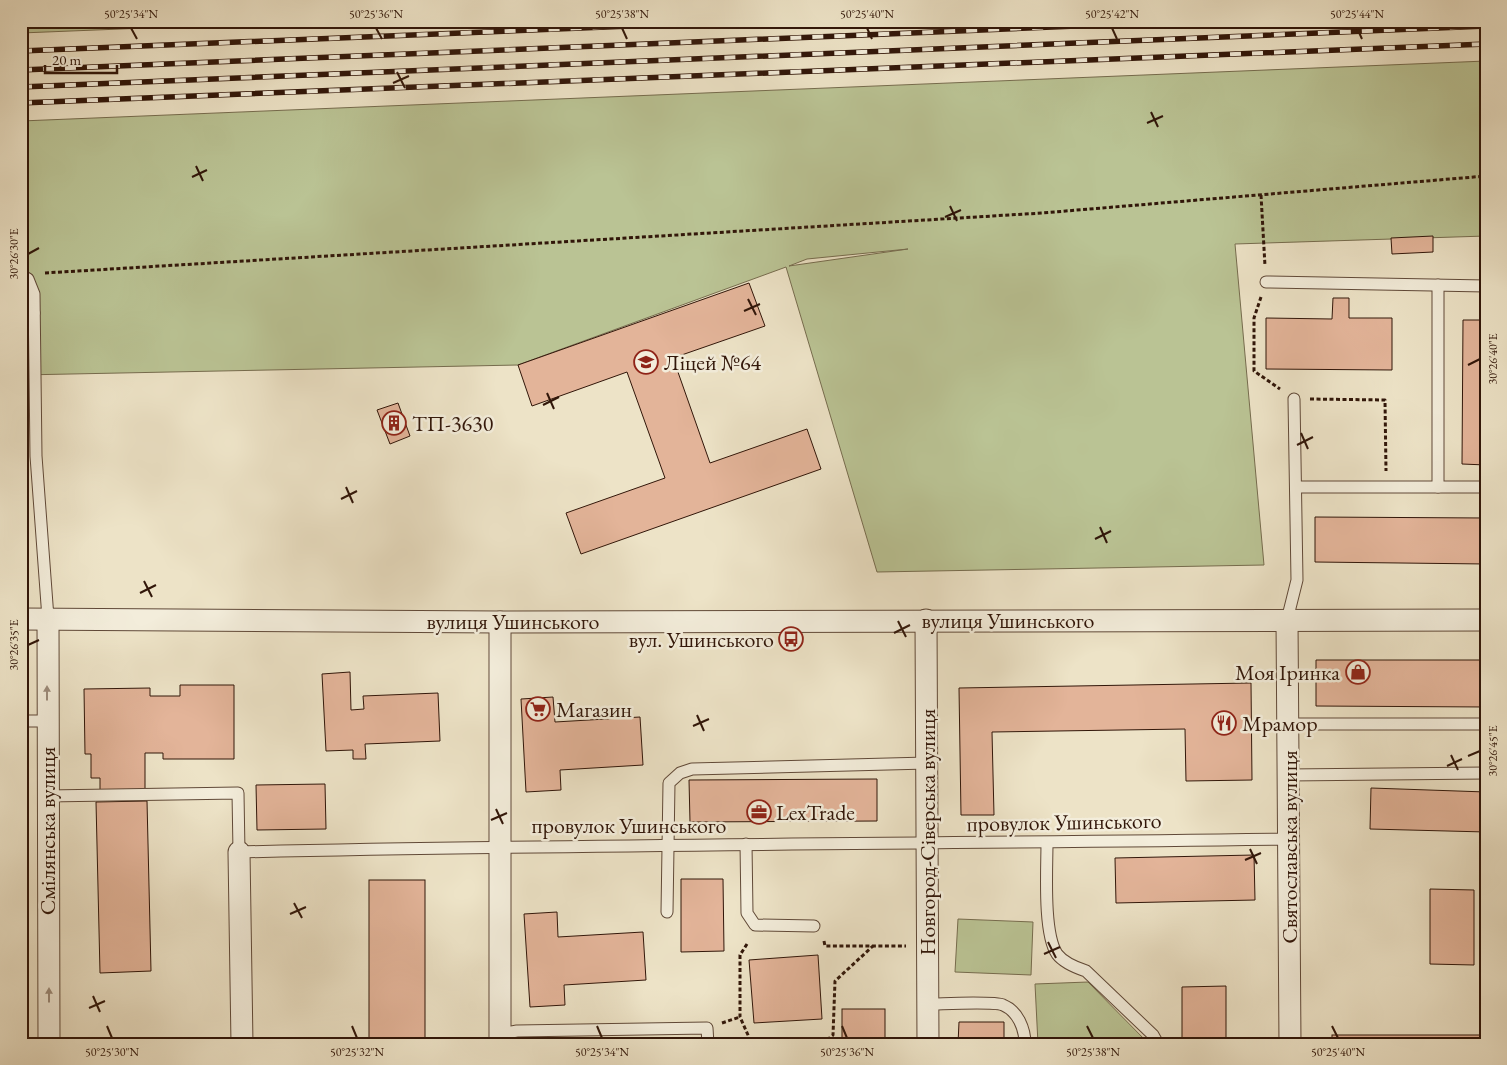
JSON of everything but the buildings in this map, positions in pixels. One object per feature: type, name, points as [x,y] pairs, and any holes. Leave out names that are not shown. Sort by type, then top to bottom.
[{"type":"street","name":"Смілянська вулиця","points":[[48,618],[49,1044]]},
{"type":"street","name":"вулиця Ушинського","points":[[21,619],[500,622],[1486,620]]},
{"type":"street","name":"Новгород-Сіверська вулиця","points":[[926,620],[928,1044]]},
{"type":"street","name":"Святославська вулиця","points":[[1287,620],[1290,1044]]},
{"type":"street","points":[[500,622],[500,1039]]},
{"type":"street","points":[[239,852],[242,1044]]},
{"type":"lane","points":[[24,277],[34,294],[36,456],[48,618]]},
{"type":"lane","points":[[1266,282],[1486,286]]},
{"type":"lane","points":[[1438,286],[1438,487]]},
{"type":"lane","points":[[21,295],[34,312]]},
{"type":"lane","points":[[1287,620],[1297,580],[1294,399]]},
{"type":"lane","points":[[1296,486],[1486,487]]},
{"type":"lane","points":[[21,721],[47,721]]},
{"type":"lane","points":[[1288,724],[1486,724]]},
{"type":"lane","points":[[667,912],[669,783],[680,773],[692,769],[927,762]]},
{"type":"lane","points":[[1288,775],[1486,774]]},
{"type":"lane","points":[[47,796],[238,793],[239,852]]},
{"type":"lane","name":"провулок Ушинського","points":[[239,852],[500,846],[667,844],[927,845],[1289,839]]},
{"type":"lane","points":[[1047,843],[1049,934],[1057,954],[1073,966],[1086,971],[1153,1035],[1158,1044]]},
{"type":"lane","points":[[746,844],[746,912],[755,925],[814,926]]},
{"type":"lane","points":[[928,1004],[1002,1004],[1017,1015],[1025,1037],[1025,1044]]},
{"type":"lane","points":[[500,1039],[517,1031],[707,1028],[708,1044]]},
{"type":"path","points":[[204,21],[204,26]]},
{"type":"path","points":[[24,277],[36,274],[1042,213],[1486,176]]},
{"type":"path","points":[[1261,195],[1266,282],[1254,318],[1254,371],[1294,399],[1385,400],[1386,487]]},
{"type":"path","points":[[814,926],[823,930],[825,946],[927,946]]},
{"type":"path","points":[[747,944],[740,955],[740,1017],[752,1044]]},
{"type":"path","points":[[822,1044],[833,1035],[835,981],[873,946]]},
{"type":"green space","points":[[21,21],[321,21],[21,33]]},
{"type":"green space","points":[[1486,61],[1486,236],[1235,244],[1264,565],[877,572],[786,267],[518,365],[21,375],[21,121]],"holes":[[[908,249],[789,266],[807,259]]]},
{"type":"green space","points":[[958,919],[1033,922],[1031,975],[955,972]]},
{"type":"green space","points":[[1088,982],[1149,1044],[1038,1044],[1035,984]]},
{"type":"railway","points":[[21,51],[753,21]]},
{"type":"railway","points":[[21,70],[1198,21]]},
{"type":"railway","points":[[21,87],[1486,26]]},
{"type":"railway","points":[[21,103],[1486,44]]},
{"type":"place","name":"Ліцей №64","points":[[646,362]]},
{"type":"place","name":"ТП-3630","points":[[394,423]]},
{"type":"place","name":"вул. Ушинського","points":[[791,639]]},
{"type":"place","name":"Моя Іринка","points":[[1358,672]]},
{"type":"place","name":"Магазин","points":[[538,709]]},
{"type":"place","name":"Мрамор","points":[[1224,723]]},
{"type":"place","name":"LexTrade","points":[[759,812]]}]
